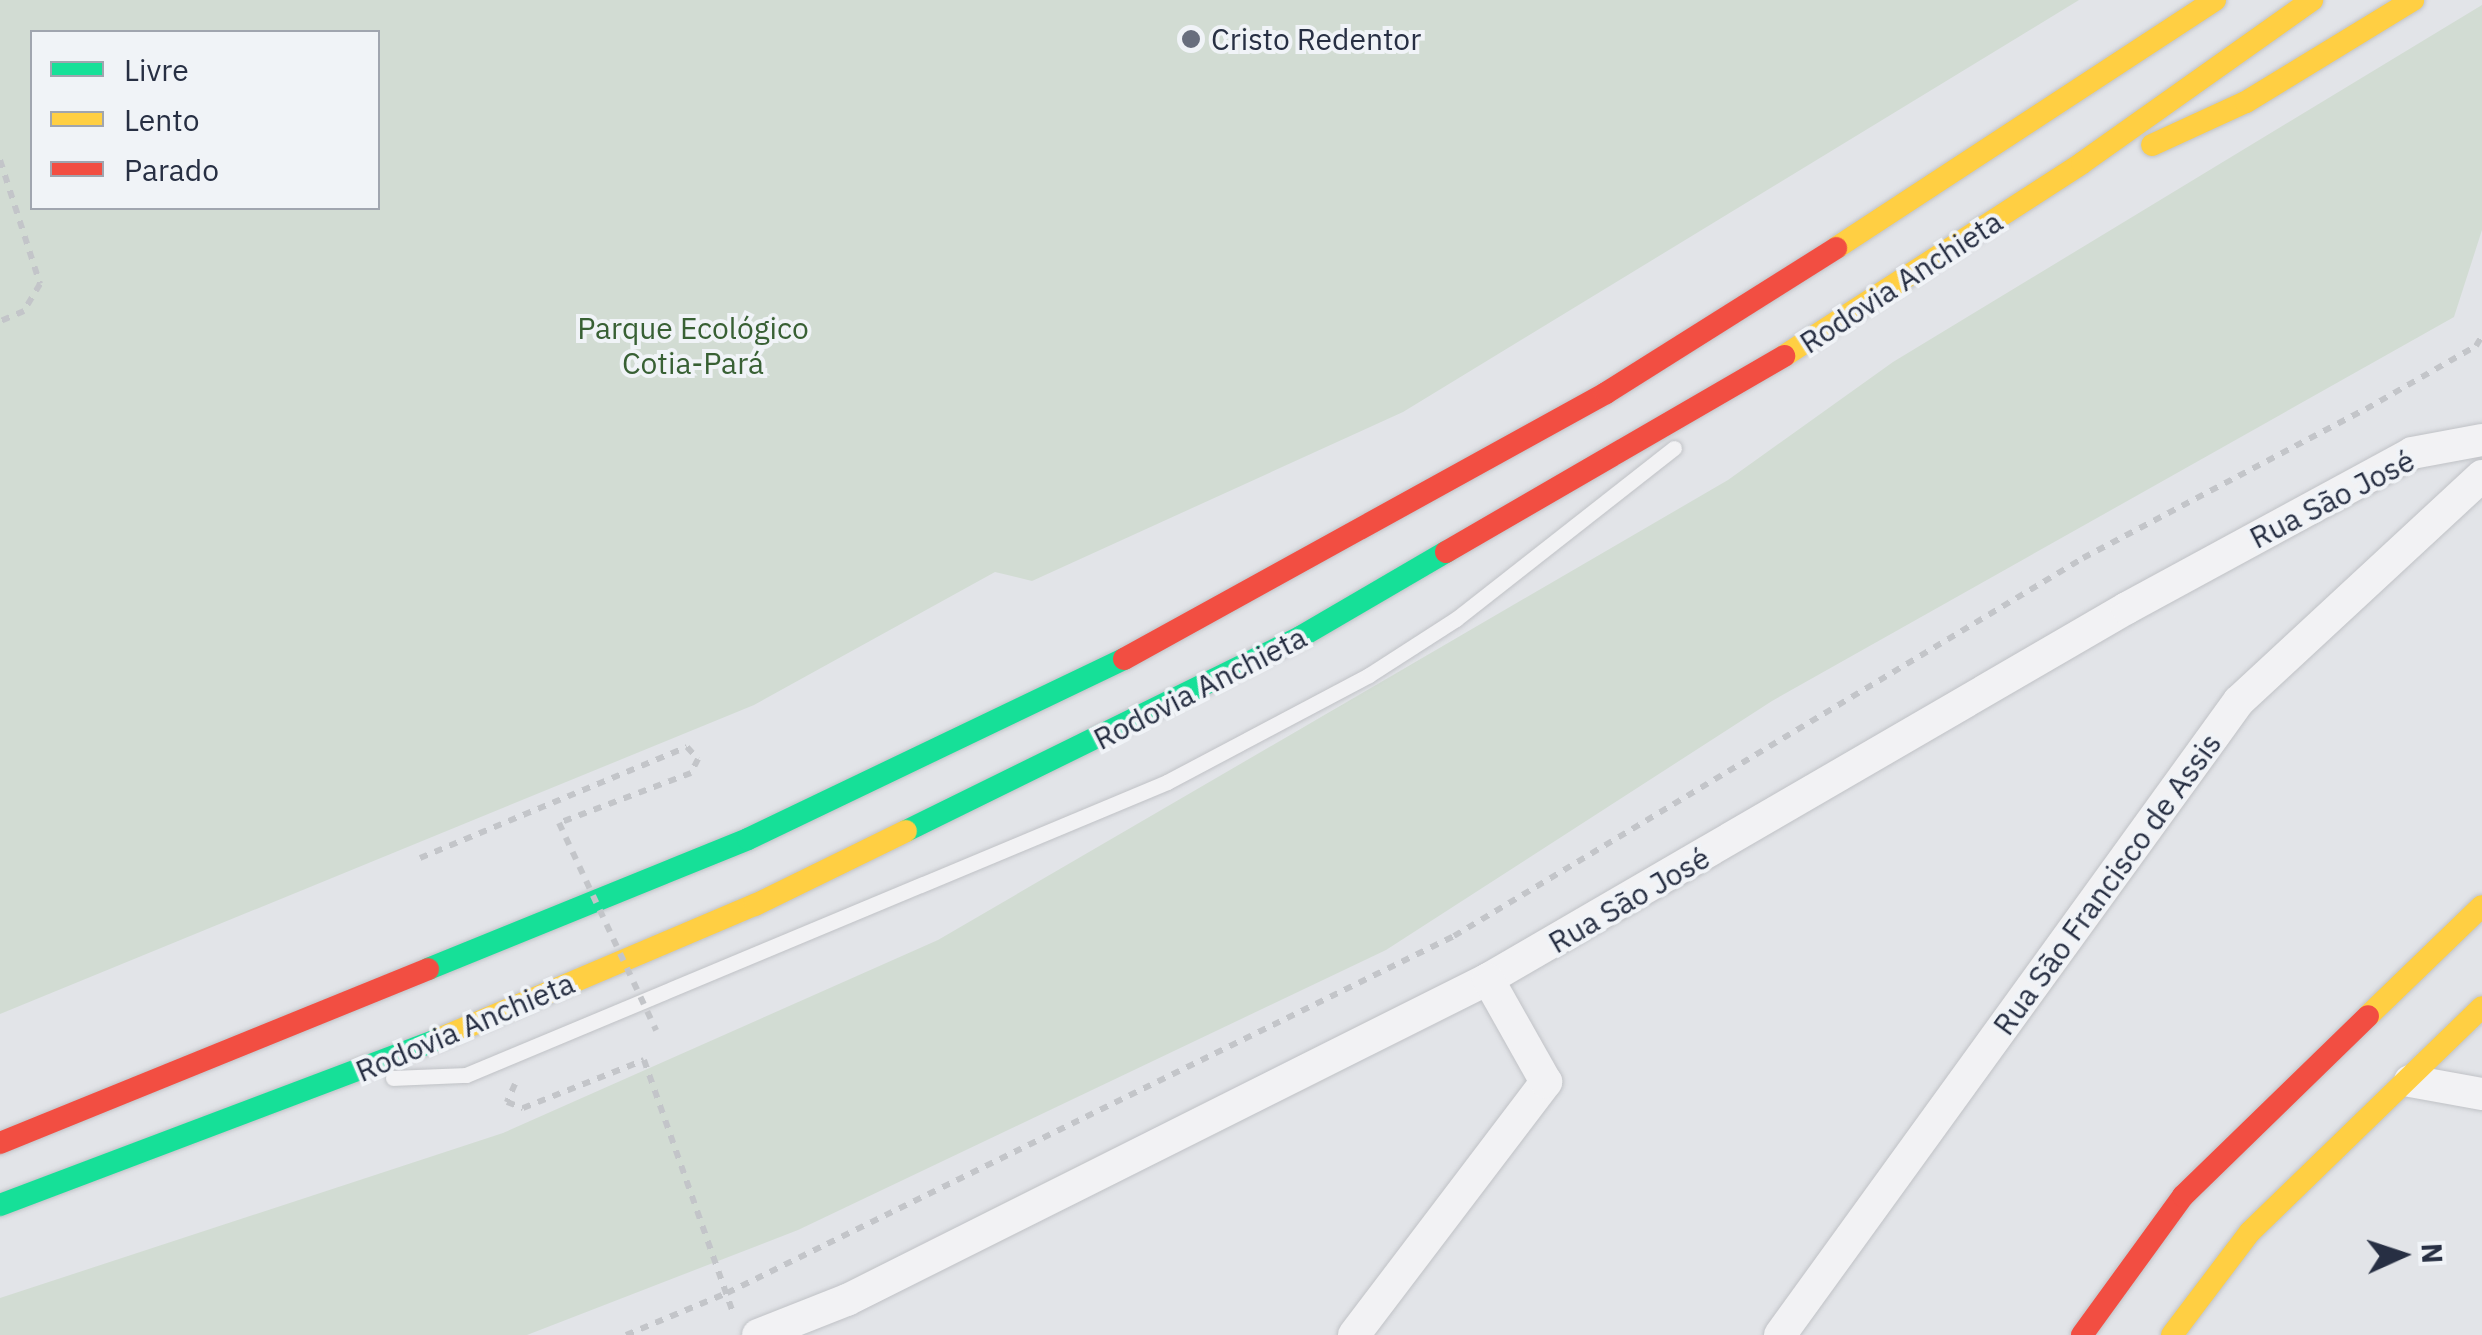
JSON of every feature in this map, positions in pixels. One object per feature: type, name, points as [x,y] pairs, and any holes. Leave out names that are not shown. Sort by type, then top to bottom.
[{"type":"main road","name":"Rodovia Anchieta","points":[[0,1142],[730,847],[1009,720],[1308,563],[1606,393],[2060,107],[2215,0]]},
{"type":"main road","name":"Rodovia Anchieta","points":[[0,1205],[354,1074],[755,906],[1042,770],[1302,636],[1797,350],[2082,163],[2312,0]]},
{"type":"main road","points":[[2082,163],[2166,141],[2246,102],[2413,0]]},
{"type":"main road","points":[[2082,1335],[2183,1196],[2482,906]]},
{"type":"main road","points":[[2172,1335],[2250,1232],[2482,1007]]},
{"type":"street","name":"Rua São José","points":[[747,1328],[847,1300],[1488,979],[2127,608],[2412,453],[2482,440]]},
{"type":"street","name":"Rua São Francisco de Assis","points":[[1780,1335],[2239,702],[2482,476]]},
{"type":"street","points":[[1354,1335],[1546,1082],[1488,979]]},
{"type":"street","points":[[2410,1080],[2482,1094]]},
{"type":"street","points":[[822,1335],[847,1300]]},
{"type":"lane","points":[[1705,424],[1797,350]]},
{"type":"lane","points":[[354,1074],[419,1082],[466,1075],[1168,782],[1369,675],[1456,619],[1689,436]]},
{"type":"path","points":[[0,160],[40,284],[24,310],[0,321]]},
{"type":"path","points":[[626,1335],[726,1292],[1454,936],[2083,558],[2366,409],[2476,346],[2482,336]]},
{"type":"path","points":[[420,858],[686,747],[698,760],[691,773],[559,823],[656,1030],[638,1036]]},
{"type":"path","points":[[530,1078],[513,1085],[507,1102],[523,1108],[644,1060],[726,1292],[747,1328]]},
{"type":"green space","name":"Parque Ecológico Cotia-Pará","points":[[0,0],[2079,0],[1403,412],[1032,581],[995,572],[754,705],[0,1014]]},
{"type":"green space","points":[[2482,5],[2482,230],[2454,317],[1772,701],[1386,950],[798,1230],[527,1335],[0,1335],[0,1298],[503,1133],[938,940],[1728,480],[1893,362]]},
{"type":"traffic: fast","points":[[906,831],[1302,636],[1446,552]]},
{"type":"traffic: fast","points":[[428,969],[748,839],[1124,659]]},
{"type":"traffic: fast","points":[[0,1205],[441,1038]]},
{"type":"traffic: slow","points":[[1836,248],[2215,0]]},
{"type":"traffic: slow","points":[[1784,356],[2082,163],[2312,0]]},
{"type":"traffic: slow","points":[[2152,145],[2246,102],[2413,0]]},
{"type":"traffic: slow","points":[[441,1038],[755,905],[906,831]]},
{"type":"traffic: slow","points":[[2368,1016],[2482,906]]},
{"type":"traffic: slow","points":[[2172,1335],[2250,1232],[2482,1007]]},
{"type":"traffic: jam","points":[[1124,659],[1606,393],[1836,248]]},
{"type":"traffic: jam","points":[[1446,552],[1784,356]]},
{"type":"traffic: jam","points":[[0,1143],[428,969]]},
{"type":"traffic: jam","points":[[2082,1335],[2183,1196],[2368,1016]]},
{"type":"place","name":"Cristo Redentor","points":[[1191,39]]}]
